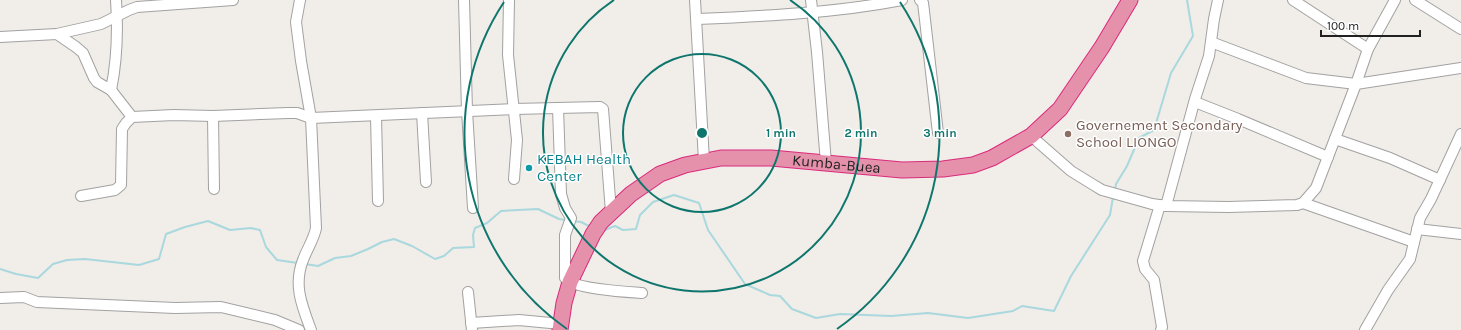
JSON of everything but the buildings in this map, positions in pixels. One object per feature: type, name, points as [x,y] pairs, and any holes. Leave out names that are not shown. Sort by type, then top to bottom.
[{"type":"highway","name":"Kumba-Buea","points":[[561,328],[564,303],[570,282],[592,234],[601,222],[635,190],[660,174],[685,165],[721,158],[764,158],[902,170],[943,169],[970,166],[992,158],[1031,136],[1065,104],[1107,40],[1130,0]]},
{"type":"street","points":[[111,90],[115,72],[117,16],[116,0]]},
{"type":"street","points":[[0,37],[57,34],[101,24],[138,7],[233,0]]},
{"type":"street","points":[[300,0],[296,22],[311,118],[316,228],[303,260],[299,281],[300,301],[311,330]]},
{"type":"street","points":[[464,0],[467,111],[473,208]]},
{"type":"street","points":[[509,0],[508,48],[517,140],[514,179]]},
{"type":"street","points":[[695,0],[704,161]]},
{"type":"street","points":[[811,0],[817,52],[826,163]]},
{"type":"street","points":[[697,20],[812,13],[870,3],[902,0]]},
{"type":"street","points":[[920,0],[923,3],[938,132]]},
{"type":"street","points":[[1161,330],[1162,327],[1154,280],[1145,269],[1144,261],[1163,206],[1209,56],[1218,0]]},
{"type":"street","points":[[1293,0],[1368,49]]},
{"type":"street","points":[[1031,136],[1071,171],[1102,190],[1163,206],[1228,207],[1297,205],[1303,203],[1316,188],[1368,49],[1395,0]]},
{"type":"street","points":[[1415,0],[1461,29]]},
{"type":"street","points":[[57,34],[83,53],[97,82],[111,90],[132,117]]},
{"type":"street","points":[[1211,42],[1306,78],[1356,84],[1461,68]]},
{"type":"street","points":[[1195,102],[1328,157]]},
{"type":"street","points":[[81,196],[114,190],[121,185],[122,129],[132,117],[297,113],[311,118],[514,109],[600,107],[603,109],[611,212]]},
{"type":"street","points":[[558,108],[560,194],[565,208],[571,218],[565,235],[565,278],[570,282],[616,292],[642,293]]},
{"type":"street","points":[[422,113],[426,182]]},
{"type":"street","points":[[213,116],[214,189]]},
{"type":"street","points":[[376,116],[378,201]]},
{"type":"street","points":[[1365,330],[1388,290],[1410,259],[1413,252],[1420,218],[1428,205],[1461,134]]},
{"type":"street","points":[[1335,139],[1390,158],[1440,180]]},
{"type":"street","points":[[1303,203],[1414,242]]},
{"type":"street","points":[[1417,229],[1461,234]]},
{"type":"street","points":[[468,292],[472,326],[519,320],[561,328]]},
{"type":"street","points":[[0,298],[24,297],[38,302],[160,307],[221,307],[275,320],[299,330]]},
{"type":"waterway","points":[[1115,190],[1116,184],[1127,166],[1139,138],[1154,130],[1171,73],[1193,36],[1187,0]]},
{"type":"waterway","points":[[602,231],[615,226],[623,230],[636,229],[640,215],[653,202],[674,195],[699,203],[708,230],[745,284],[770,295],[780,296],[792,309],[816,318],[840,314],[891,316],[928,313],[968,318],[1013,311],[1022,306],[1054,311],[1071,276],[1110,215],[1113,197]]},
{"type":"waterway","points":[[305,264],[318,266],[335,258],[351,256],[382,242],[394,239],[412,246],[435,259],[444,256],[453,248],[474,247],[473,235],[475,228],[487,223],[501,211],[538,209],[559,219],[566,220]]},
{"type":"waterway","points":[[0,269],[38,278],[53,264],[67,260],[85,259],[139,265],[159,259],[166,234],[208,221],[230,230],[251,228],[260,230],[266,247],[277,260],[298,263]]},
{"type":"waterway","points":[[572,221],[581,222],[591,227]]},
{"type":"place","name":"Governement Secondary School LIONGO","points":[[1068,134]]},
{"type":"place","name":"KEBAH Health Center","points":[[529,168]]}]
